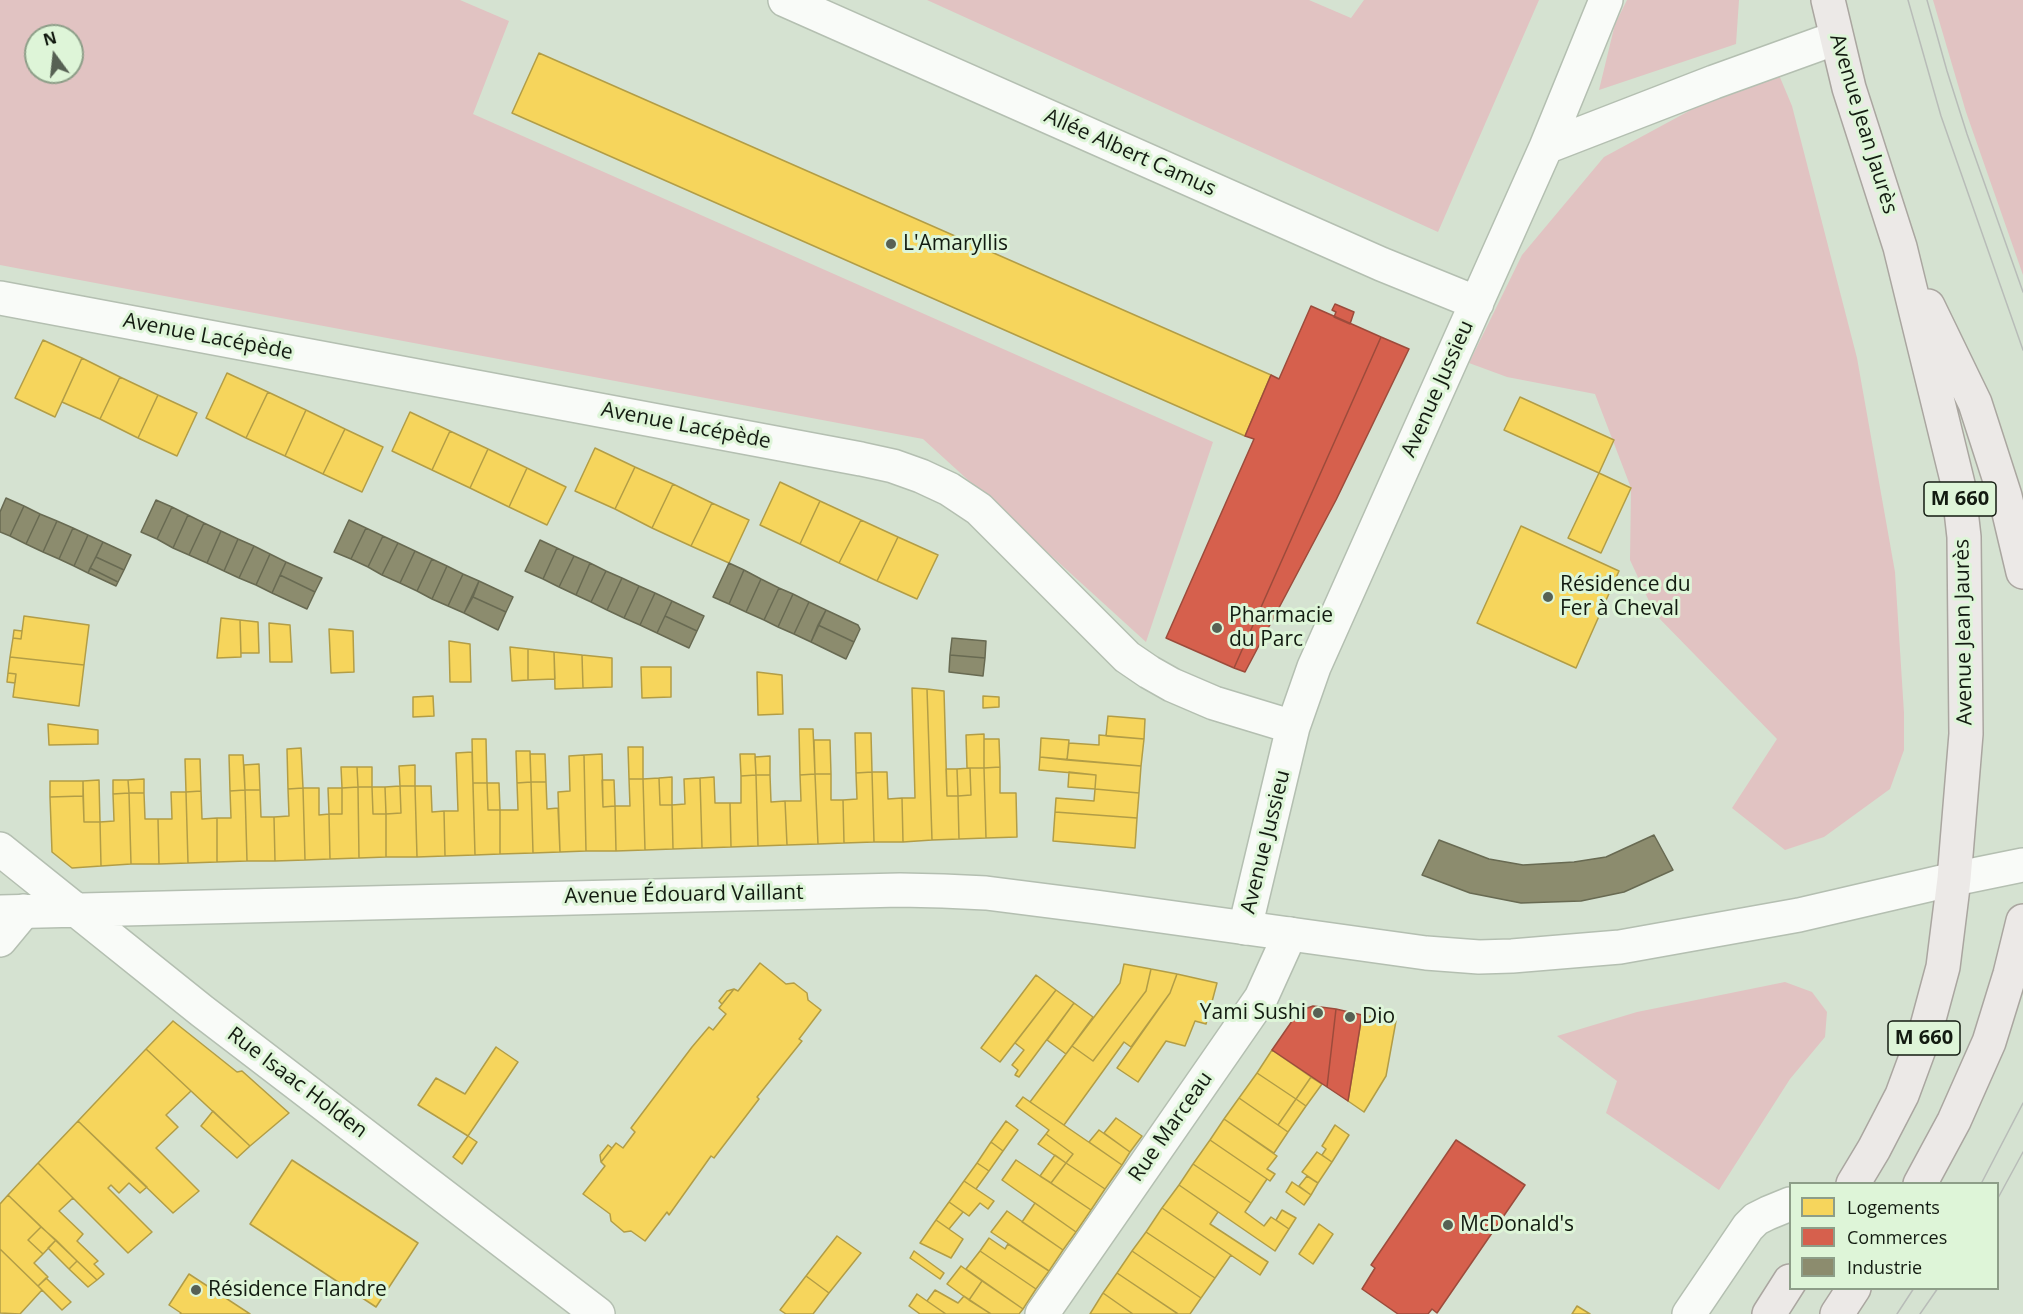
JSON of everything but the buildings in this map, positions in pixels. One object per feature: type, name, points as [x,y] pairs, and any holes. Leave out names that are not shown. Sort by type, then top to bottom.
[{"type":"main road","name":"Avenue Jean Jaurès","points":[[1828,0],[1849,88],[1900,248],[1958,483],[1964,537],[1966,734],[1954,879]]},
{"type":"main road","name":"Avenue Jean Jaurès","points":[[1900,248],[1976,403],[2005,496],[2023,572]]},
{"type":"main road","name":"M 660","points":[[1854,1182],[1897,1105],[1926,1030],[1943,967],[1954,879]]},
{"type":"main road","name":"M 660","points":[[1921,1182],[1958,1113],[1989,1042],[2010,974],[2023,921]]},
{"type":"main road","points":[[1769,1314],[1789,1284]]},
{"type":"main road","points":[[1837,1314],[1853,1290]]},
{"type":"street","name":"Allée Albert Camus","points":[[785,0],[1381,264],[1477,303]]},
{"type":"street","name":"Avenue Jussieu","points":[[1245,928],[1293,728],[1307,684],[1546,147],[1606,0]]},
{"type":"street","points":[[1546,147],[1714,82],[1836,39]]},
{"type":"street","name":"Avenue Lacépède","points":[[0,298],[850,456],[892,466],[949,489],[980,509],[1127,657],[1149,672],[1172,685],[1214,703],[1293,728]]},
{"type":"street","name":"Rue Isaac Holden","points":[[0,849],[202,1011],[598,1314]]},
{"type":"street","name":"Avenue Édouard Vaillant","points":[[12,912],[900,890],[986,893],[1426,953],[1479,957],[1557,954],[1620,947],[1799,915],[2023,865]]},
{"type":"street","points":[[0,940],[12,912]]},
{"type":"street","name":"Rue Marceau","points":[[1042,1314],[1261,998],[1290,934]]},
{"type":"street","points":[[1689,1314],[1748,1227],[1768,1213],[1789,1205]]},
{"type":"shaded area","points":[[0,0],[460,0],[509,21],[473,114],[1213,442],[1146,642],[923,439],[0,265]]},
{"type":"shaded area","points":[[927,0],[1309,0],[1351,18],[1364,0],[1539,0],[1438,232]]},
{"type":"shaded area","points":[[1627,0],[1739,0],[1736,44],[1599,90],[1615,24]]},
{"type":"shaded area","points":[[1933,0],[2023,0],[2023,275],[1966,112]]},
{"type":"shaded area","points":[[1779,75],[1792,106],[1857,358],[1895,572],[1904,713],[1904,750],[1890,789],[1824,837],[1785,850],[1732,808],[1777,739],[1655,614],[1630,560],[1631,488],[1595,394],[1507,377],[1469,363],[1522,255],[1604,157],[1700,105]]},
{"type":"shaded area","points":[[1785,982],[1812,992],[1827,1012],[1825,1037],[1790,1079],[1719,1190],[1606,1113],[1617,1081],[1557,1036],[1637,1012]]},
{"type":"tram line","points":[[1908,0],[1941,116],[2023,350]]},
{"type":"tram line","points":[[1927,0],[1967,134],[2023,292]]},
{"type":"tram line","points":[[1982,1182],[2023,1103]]},
{"type":"tram line","points":[[1999,1196],[2023,1152]]},
{"type":"tram line","points":[[1897,1314],[1913,1290]]},
{"type":"tram line","points":[[1920,1314],[1937,1290]]},
{"type":"place","name":"L'Amaryllis","points":[[891,244]]},
{"type":"place","name":"Résidence du Fer à Cheval","points":[[1548,597]]},
{"type":"place","name":"Pharmacie du Parc","points":[[1217,628]]},
{"type":"place","name":"Yami Sushi","points":[[1318,1013]]},
{"type":"place","name":"Dio","points":[[1350,1017]]},
{"type":"place","name":"McDonald's","points":[[1448,1225]]},
{"type":"place","name":"Résidence Flandre","points":[[196,1290]]}]
